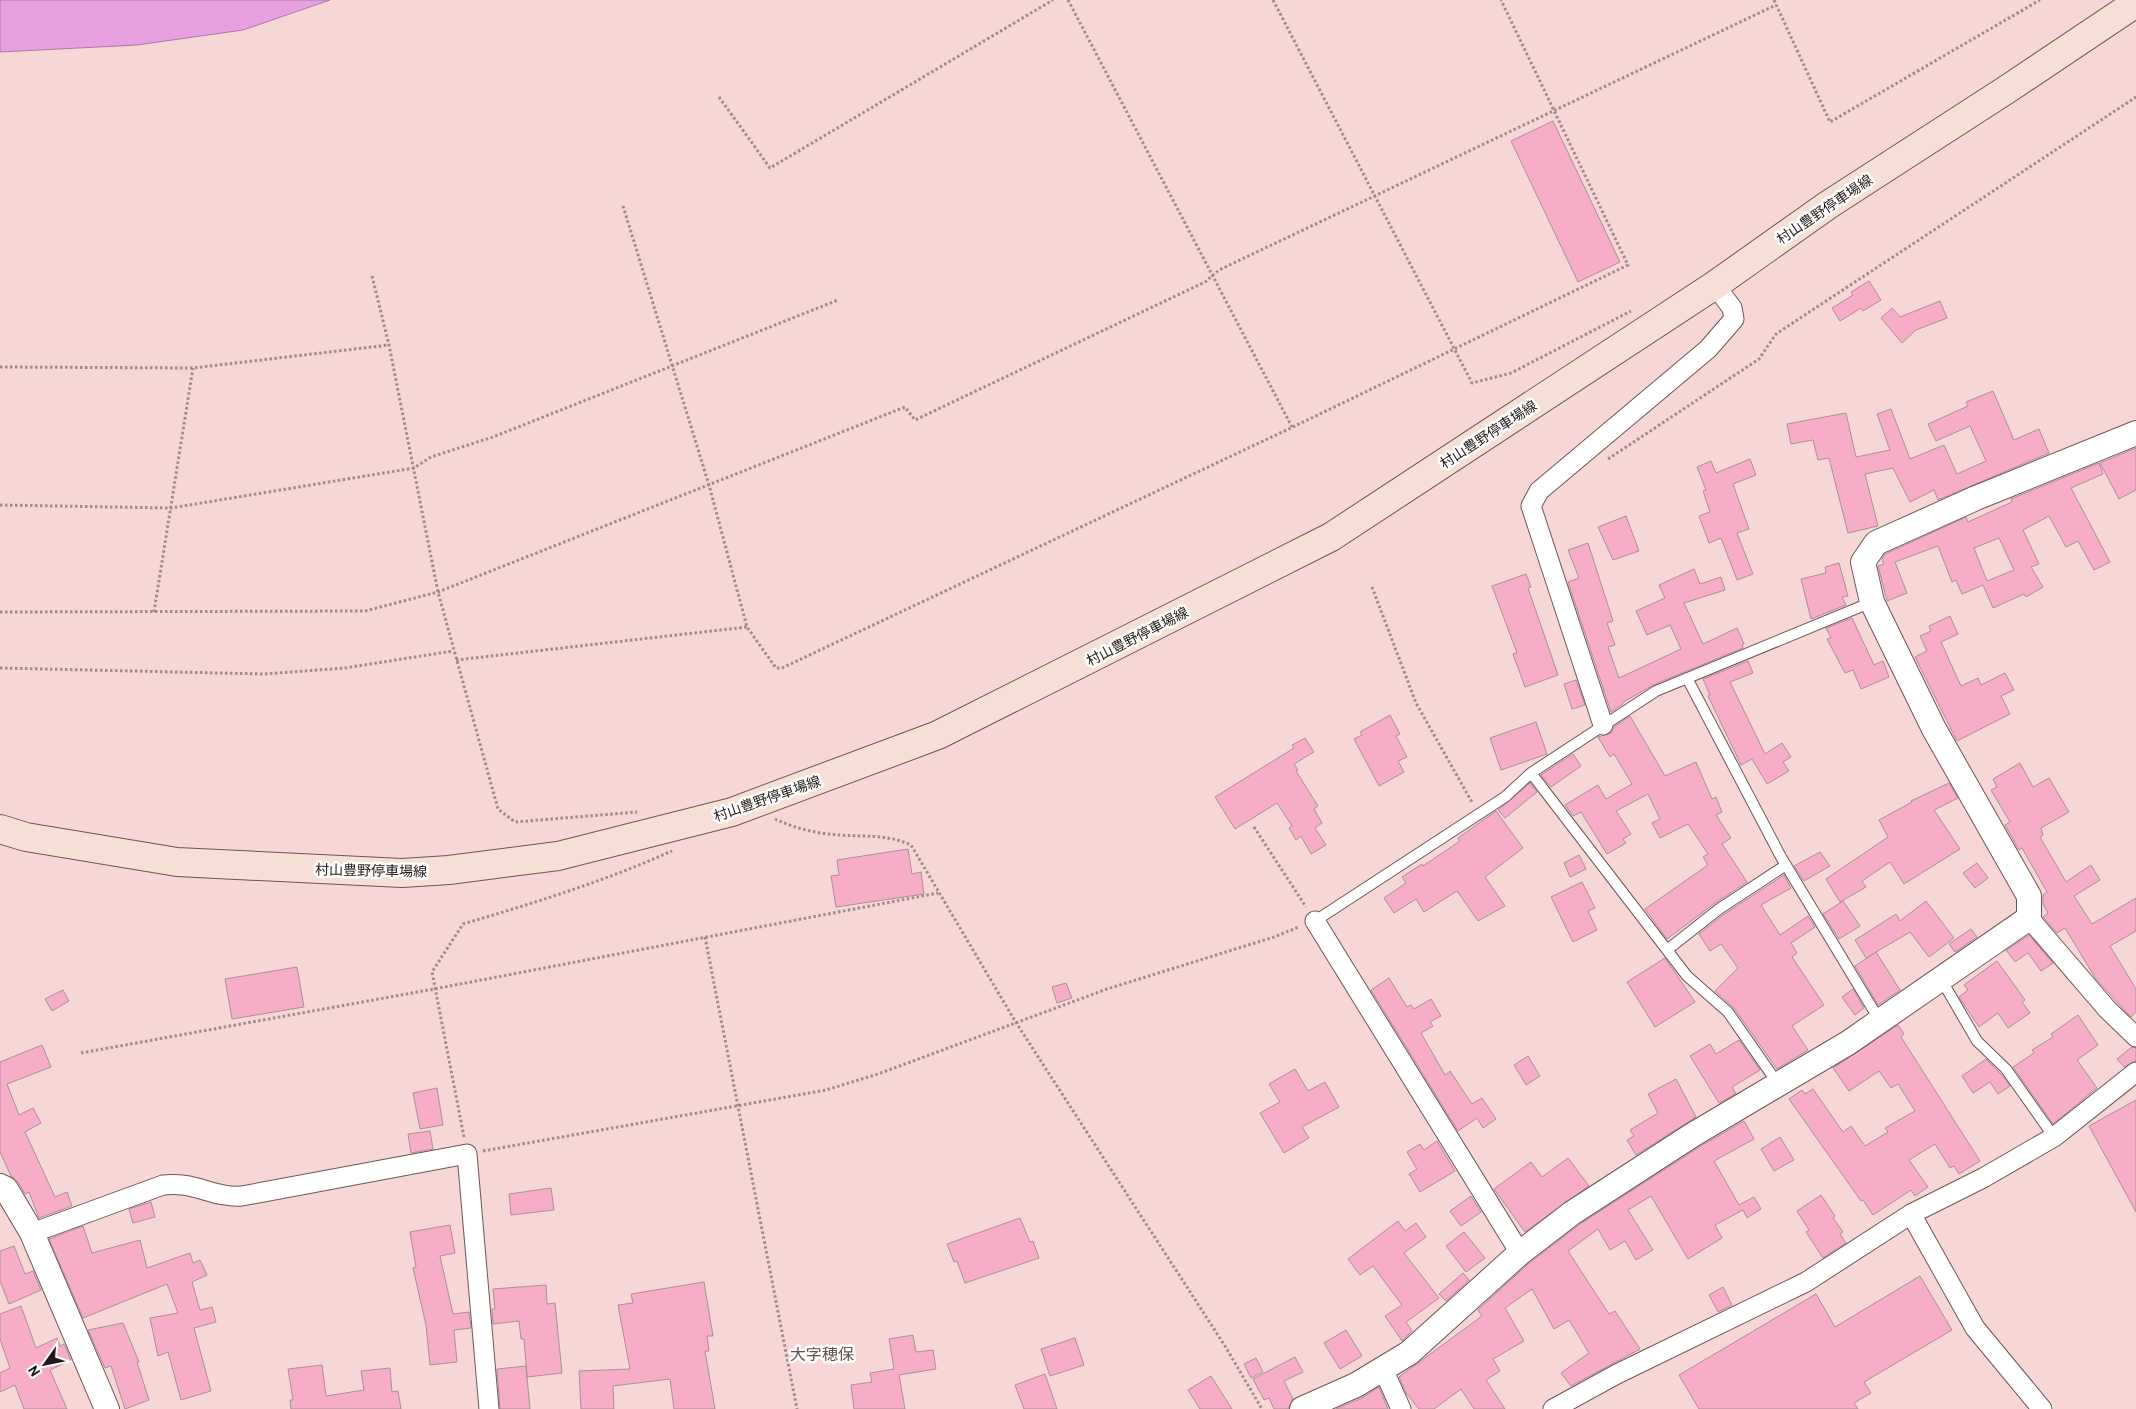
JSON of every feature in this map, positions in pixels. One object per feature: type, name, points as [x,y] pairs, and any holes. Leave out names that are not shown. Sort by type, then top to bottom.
[{"type":"main road","name":"村山豊野停車場線","points":[[0,829],[26,836],[177,862],[402,873],[449,870],[558,856],[751,806],[938,735],[1331,537],[1715,285],[1828,205],[1998,96],[2136,3]]},
{"type":"street","points":[[1603,725],[1531,506],[1539,491],[1708,349],[1734,320],[1732,308],[1715,285]]},
{"type":"street","points":[[2136,433],[1976,498],[1876,543],[1863,562],[1872,602],[1934,729],[2029,896],[2029,918],[2107,1009],[2136,1037]]},
{"type":"street","points":[[1302,1409],[1356,1385],[1409,1353],[1520,1253],[1580,1208],[1694,1134],[1880,1021],[2029,918]]},
{"type":"street","points":[[1315,921],[1520,1253]]},
{"type":"street","points":[[1553,1409],[1617,1374],[1806,1282],[1911,1214],[1983,1178],[2054,1137],[2136,1072]]},
{"type":"street","points":[[32,1233],[163,1185],[178,1183],[228,1197],[242,1196],[468,1154],[489,1409]]},
{"type":"street","points":[[0,1186],[6,1189],[32,1233],[107,1409]]},
{"type":"street","points":[[1911,1214],[1975,1328],[2042,1409]]},
{"type":"street","points":[[1383,1369],[1402,1409]]},
{"type":"lane","points":[[1315,921],[1505,797],[1531,773],[1656,691],[1872,602]]},
{"type":"lane","points":[[1687,678],[1786,864],[1880,1021]]},
{"type":"lane","points":[[1531,773],[1687,976],[1728,1012],[1778,1084]]},
{"type":"lane","points":[[1667,950],[1719,909],[1786,864]]},
{"type":"lane","points":[[1941,979],[1976,1041],[2006,1069],[2054,1137]]},
{"type":"path","points":[[720,97],[770,168],[1053,0]]},
{"type":"path","points":[[1068,0],[1292,427]]},
{"type":"path","points":[[1273,0],[1472,383],[1511,373],[1633,310]]},
{"type":"path","points":[[623,206],[708,485],[747,627],[776,668],[782,668],[1292,427],[1628,265],[1501,0]]},
{"type":"path","points":[[1774,0],[1830,122],[2040,0]]},
{"type":"path","points":[[0,612],[365,611],[438,592],[905,407],[914,420],[1196,286],[1219,270],[1374,194],[1776,5]]},
{"type":"path","points":[[1603,462],[1759,359],[1776,334],[2136,98]]},
{"type":"path","points":[[372,276],[389,345],[438,592],[498,809],[507,818],[515,822],[646,811]]},
{"type":"path","points":[[0,505],[170,508],[414,468],[431,457],[493,437],[838,300]]},
{"type":"path","points":[[0,367],[193,368],[389,345]]},
{"type":"path","points":[[154,612],[193,368]]},
{"type":"path","points":[[1372,588],[1416,702],[1479,814]]},
{"type":"path","points":[[456,660],[747,627]]},
{"type":"path","points":[[0,668],[264,674],[344,668],[453,651]]},
{"type":"path","points":[[751,806],[787,824],[802,828],[829,834],[870,835],[899,840],[911,845],[1015,1021],[1225,1346],[1262,1409]]},
{"type":"path","points":[[681,847],[637,867],[564,893],[463,924],[432,972],[468,1154],[826,1090],[878,1074],[1015,1021],[1107,989],[1274,936],[1315,921],[1254,827]]},
{"type":"path","points":[[81,1053],[434,989],[938,893]]},
{"type":"path","points":[[705,937],[797,1409]]},
{"type":"shaded area","points":[[0,0],[330,0],[243,30],[137,45],[0,52]]},
{"type":"building","points":[[1553,121],[1620,262],[1578,282],[1511,141]]},
{"type":"building","points":[[1869,281],[1881,300],[1863,311],[1861,308],[1840,321],[1832,308],[1853,295],[1851,292]]},
{"type":"building","points":[[1940,301],[1947,318],[1916,330],[1902,343],[1881,318],[1892,308],[1900,317]]},
{"type":"building","points":[[1993,391],[2014,440],[2039,429],[2049,453],[1938,500],[1934,490],[1910,502],[1893,468],[1865,474],[1878,526],[1848,533],[1829,458],[1818,460],[1813,440],[1791,444],[1787,424],[1846,413],[1856,457],[1890,450],[1877,414],[1891,409],[1910,459],[1944,445],[1957,474],[1986,461],[1970,426],[1936,441],[1928,424],[1968,406],[1966,402]]},
{"type":"building","points":[[2136,448],[2136,490],[2119,499],[2100,463]]},
{"type":"building","points":[[1750,459],[1756,475],[1733,484],[1749,529],[1737,533],[1753,574],[1737,580],[1721,538],[1709,543],[1699,516],[1710,512],[1703,491],[1706,490],[1697,467],[1711,461],[1716,473]]},
{"type":"building","points":[[2099,463],[2103,474],[2071,488],[2110,562],[2094,570],[2078,541],[2066,547],[2049,516],[2023,530],[2039,564],[2031,567],[2043,587],[2026,597],[2024,594],[1993,608],[1983,585],[1962,594],[1956,580],[1952,582],[1938,546],[1895,562],[1907,593],[1887,601],[1878,566],[1884,564],[1882,559],[1885,554],[1966,517],[1968,522],[2012,502],[2011,499]],"holes":[[[1999,538],[2014,570],[1987,581],[1974,548]]]},
{"type":"building","points":[[1626,516],[1639,551],[1613,560],[1598,527]]},
{"type":"building","points":[[1588,543],[1613,621],[1607,623],[1615,645],[1608,647],[1619,678],[1681,649],[1670,625],[1647,635],[1636,611],[1665,598],[1659,585],[1694,569],[1700,584],[1721,577],[1725,590],[1684,603],[1703,644],[1737,628],[1744,644],[1742,645],[1743,648],[1653,685],[1622,703],[1611,712],[1568,582],[1579,578],[1568,550]]},
{"type":"building","points":[[1839,563],[1848,596],[1842,597],[1846,605],[1811,619],[1801,579],[1826,573],[1825,567]]},
{"type":"building","points":[[1526,574],[1531,587],[1528,588],[1558,675],[1525,687],[1513,654],[1517,653],[1492,586]]},
{"type":"building","points":[[1950,616],[1958,634],[1941,642],[1961,686],[1978,678],[1981,685],[2005,673],[2014,690],[2001,696],[2010,714],[1957,741],[1915,657],[1927,651],[1920,636],[1931,631],[1929,626]]},
{"type":"building","points":[[1852,618],[1874,665],[1883,661],[1889,677],[1861,689],[1853,670],[1845,673],[1827,639],[1831,638],[1826,628]]},
{"type":"building","points":[[1748,661],[1753,673],[1730,682],[1765,754],[1782,743],[1791,757],[1783,762],[1789,771],[1767,784],[1752,759],[1741,765],[1708,696],[1710,695],[1703,679]]},
{"type":"building","points":[[1576,680],[1585,705],[1572,709],[1564,684]]},
{"type":"building","points":[[1390,715],[1400,734],[1396,736],[1407,757],[1398,761],[1404,772],[1379,786],[1354,739],[1362,735],[1360,732]]},
{"type":"building","points":[[1630,716],[1665,776],[1696,762],[1712,799],[1716,797],[1722,812],[1716,815],[1731,838],[1722,844],[1747,882],[1667,939],[1645,909],[1708,865],[1703,857],[1708,854],[1688,824],[1660,838],[1652,823],[1660,819],[1648,794],[1616,811],[1631,834],[1623,839],[1626,843],[1607,854],[1581,812],[1573,816],[1565,805],[1598,785],[1606,799],[1632,784],[1614,754],[1610,757],[1598,737],[1611,733],[1614,727]]},
{"type":"building","points":[[1536,722],[1547,754],[1501,770],[1490,738]]},
{"type":"building","points":[[1305,738],[1314,752],[1294,764],[1298,770],[1296,771],[1318,806],[1314,809],[1322,823],[1315,828],[1326,845],[1311,854],[1301,836],[1296,840],[1289,828],[1292,826],[1277,803],[1235,829],[1215,797],[1294,748],[1292,745]]},
{"type":"building","points":[[1573,754],[1581,766],[1551,787],[1541,775]]},
{"type":"building","points":[[2020,763],[2033,787],[2049,778],[2069,812],[2041,828],[2043,835],[2040,837],[2066,882],[2091,865],[2100,880],[2074,896],[2092,924],[2136,898],[2136,931],[2110,946],[2136,989],[2136,1012],[2131,1017],[2096,979],[2065,928],[2057,933],[2043,917],[2048,913],[2043,904],[2043,895],[2047,892],[2022,848],[2019,850],[2005,825],[2010,822],[1991,790],[1997,787],[1993,779]]},
{"type":"building","points":[[1530,783],[1537,792],[1505,818],[1498,810]]},
{"type":"building","points":[[1949,783],[1958,798],[1934,810],[1960,849],[1904,884],[1890,862],[1862,881],[1866,887],[1840,902],[1826,879],[1888,837],[1879,820],[1911,801]]},
{"type":"building","points":[[1496,811],[1523,848],[1485,877],[1505,906],[1478,921],[1457,891],[1424,912],[1416,899],[1394,913],[1384,898],[1406,883],[1402,877],[1422,864],[1423,866],[1460,841],[1458,838]]},
{"type":"building","points":[[908,849],[912,874],[921,872],[924,894],[836,907],[831,876],[839,875],[837,860]]},
{"type":"building","points":[[1820,852],[1830,866],[1804,881],[1794,866]]},
{"type":"building","points":[[1579,855],[1586,869],[1570,877],[1564,863]]},
{"type":"building","points":[[1977,863],[1988,878],[1975,888],[1963,873]]},
{"type":"building","points":[[1784,875],[1791,888],[1761,905],[1780,935],[1808,916],[1814,925],[1815,927],[1791,943],[1797,953],[1792,957],[1824,1005],[1792,1026],[1808,1050],[1777,1069],[1734,1008],[1715,991],[1738,968],[1721,944],[1710,951],[1699,934],[1723,915]]},
{"type":"building","points":[[1582,882],[1595,908],[1588,911],[1597,930],[1573,942],[1551,897]]},
{"type":"building","points":[[1843,901],[1860,926],[1839,939],[1823,914]]},
{"type":"building","points":[[1926,901],[1954,938],[1929,957],[1910,932],[1866,958],[1855,940],[1896,914],[1900,921]]},
{"type":"building","points":[[1971,929],[1977,937],[1955,952],[1949,944]]},
{"type":"building","points":[[2029,935],[2053,963],[2041,971],[2028,953],[2015,962],[2006,950]]},
{"type":"building","points":[[1876,952],[1900,990],[1878,1005],[1855,966]]},
{"type":"building","points":[[1665,958],[1695,1002],[1655,1027],[1627,982]]},
{"type":"building","points":[[1997,961],[2025,1000],[2022,1002],[2030,1013],[2008,1028],[1998,1013],[1979,1027],[1959,997],[1968,990],[1964,985]]},
{"type":"building","points":[[297,967],[304,1007],[232,1019],[225,979]]},
{"type":"building","points":[[1389,978],[1407,1007],[1411,1005],[1414,1009],[1431,999],[1441,1016],[1430,1022],[1433,1026],[1421,1033],[1445,1075],[1450,1071],[1472,1104],[1482,1098],[1496,1119],[1483,1128],[1477,1118],[1458,1131],[1371,990]]},
{"type":"building","points":[[1066,983],[1072,998],[1057,1003],[1052,987]]},
{"type":"building","points":[[1853,989],[1864,1008],[1855,1015],[1842,997]]},
{"type":"building","points":[[63,990],[69,1001],[52,1011],[45,999]]},
{"type":"building","points":[[2078,1015],[2098,1045],[2077,1060],[2097,1088],[2053,1124],[2013,1067],[2034,1053],[2032,1050],[2053,1037],[2051,1034]]},
{"type":"building","points":[[1898,1025],[1904,1034],[1901,1037],[1980,1161],[1959,1174],[1954,1166],[1950,1168],[1935,1144],[1909,1160],[1928,1187],[1915,1196],[1911,1190],[1873,1215],[1863,1200],[1861,1201],[1789,1099],[1802,1090],[1805,1094],[1813,1089],[1843,1132],[1851,1126],[1865,1146],[1888,1132],[1885,1128],[1915,1111],[1898,1084],[1891,1088],[1879,1071],[1849,1091],[1833,1068]]},
{"type":"building","points":[[1739,1040],[1760,1070],[1732,1087],[1736,1094],[1719,1103],[1690,1056],[1710,1044],[1716,1054]]},
{"type":"building","points":[[42,1045],[51,1067],[7,1084],[19,1115],[33,1108],[41,1123],[25,1132],[55,1197],[67,1192],[72,1206],[39,1218],[29,1192],[25,1194],[18,1182],[11,1176],[0,1152],[0,1062]]},
{"type":"building","points":[[2132,1047],[2136,1048],[2136,1061],[2124,1067],[2117,1059]]},
{"type":"building","points":[[1528,1056],[1540,1076],[1526,1085],[1514,1065]]},
{"type":"building","points":[[1986,1059],[2010,1086],[1998,1094],[1990,1082],[1973,1093],[1962,1076]]},
{"type":"building","points":[[1295,1069],[1308,1091],[1325,1082],[1339,1107],[1302,1127],[1309,1138],[1284,1153],[1260,1113],[1280,1102],[1269,1084]]},
{"type":"building","points":[[1676,1079],[1696,1117],[1636,1155],[1627,1140],[1634,1136],[1630,1130],[1658,1113],[1648,1094]]},
{"type":"building","points":[[437,1088],[443,1125],[420,1129],[413,1093]]},
{"type":"building","points":[[2136,1100],[2136,1212],[2089,1126]]},
{"type":"building","points":[[1744,1121],[1754,1139],[1714,1161],[1739,1205],[1754,1197],[1761,1209],[1747,1218],[1743,1210],[1715,1225],[1722,1238],[1688,1259],[1651,1196],[1628,1210],[1653,1250],[1636,1260],[1625,1241],[1610,1250],[1598,1229],[1568,1251],[1609,1314],[1615,1311],[1640,1349],[1571,1386],[1561,1373],[1589,1353],[1569,1320],[1554,1329],[1532,1289],[1505,1308],[1524,1341],[1493,1359],[1500,1371],[1486,1380],[1505,1409],[1474,1409],[1461,1389],[1434,1409],[1419,1409],[1406,1393],[1399,1377],[1482,1316],[1478,1310],[1528,1264],[1580,1224],[1701,1146]]},
{"type":"building","points":[[430,1131],[433,1149],[411,1153],[408,1134]]},
{"type":"building","points":[[1780,1137],[1794,1160],[1774,1171],[1761,1149]]},
{"type":"building","points":[[1437,1141],[1455,1171],[1420,1192],[1409,1174],[1417,1169],[1407,1152],[1420,1144],[1424,1150]]},
{"type":"building","points":[[1568,1158],[1589,1186],[1525,1232],[1494,1189],[1531,1162],[1542,1177]]},
{"type":"building","points":[[551,1188],[554,1210],[511,1215],[509,1194]]},
{"type":"building","points":[[1821,1195],[1835,1216],[1833,1218],[1843,1232],[1840,1234],[1846,1243],[1823,1258],[1806,1232],[1809,1230],[1797,1211]]},
{"type":"building","points":[[1471,1196],[1481,1212],[1461,1226],[1450,1211]]},
{"type":"building","points":[[151,1202],[155,1217],[133,1223],[129,1209]]},
{"type":"building","points":[[1020,1218],[1030,1242],[1033,1241],[1039,1258],[965,1283],[957,1261],[954,1262],[947,1244]]},
{"type":"building","points":[[1398,1221],[1405,1231],[1416,1223],[1426,1237],[1404,1253],[1439,1298],[1406,1322],[1412,1331],[1402,1341],[1385,1316],[1402,1305],[1373,1266],[1360,1275],[1348,1259]]},
{"type":"building","points":[[450,1225],[455,1253],[440,1256],[453,1314],[469,1312],[471,1328],[454,1330],[457,1362],[430,1365],[426,1325],[413,1268],[416,1267],[410,1232]]},
{"type":"building","points":[[83,1226],[92,1253],[140,1240],[147,1268],[190,1253],[193,1263],[200,1260],[207,1275],[192,1282],[200,1310],[212,1307],[216,1322],[194,1328],[211,1391],[181,1400],[168,1352],[158,1356],[150,1318],[178,1313],[167,1284],[83,1318],[49,1239]]},
{"type":"building","points":[[1464,1232],[1485,1258],[1466,1272],[1446,1246]]},
{"type":"building","points":[[14,1246],[25,1274],[33,1271],[41,1290],[9,1304],[0,1281],[0,1251]]},
{"type":"building","points":[[1463,1273],[1469,1280],[1446,1301],[1439,1294]]},
{"type":"building","points":[[1920,1276],[1952,1330],[1864,1382],[1871,1393],[1854,1403],[1858,1409],[1699,1409],[1679,1375],[1816,1294],[1835,1327]]},
{"type":"building","points":[[704,1282],[713,1336],[707,1336],[709,1351],[705,1351],[715,1409],[674,1409],[670,1379],[613,1386],[614,1409],[581,1409],[579,1371],[630,1369],[618,1305],[633,1303],[631,1294]]},
{"type":"building","points":[[546,1285],[547,1304],[555,1303],[562,1373],[527,1377],[524,1339],[521,1339],[519,1321],[493,1324],[492,1309],[495,1309],[493,1289]]},
{"type":"building","points":[[1723,1287],[1732,1305],[1718,1312],[1709,1295]]},
{"type":"building","points":[[21,1306],[36,1348],[57,1338],[60,1346],[64,1344],[71,1360],[50,1370],[67,1409],[24,1409],[15,1385],[0,1392],[0,1373],[10,1368],[0,1339],[0,1314]]},
{"type":"building","points":[[123,1323],[139,1362],[137,1362],[149,1400],[125,1409],[111,1366],[105,1368],[88,1330]]},
{"type":"building","points":[[1346,1330],[1362,1356],[1340,1369],[1324,1343]]},
{"type":"building","points":[[913,1335],[916,1352],[933,1350],[936,1369],[899,1375],[905,1409],[854,1409],[851,1385],[872,1382],[870,1373],[894,1369],[889,1339]]},
{"type":"building","points":[[1075,1338],[1084,1365],[1050,1376],[1041,1349]]},
{"type":"building","points":[[1295,1357],[1303,1372],[1284,1381],[1293,1399],[1288,1409],[1274,1409],[1269,1398],[1264,1400],[1253,1379]]},
{"type":"building","points":[[1256,1358],[1263,1372],[1251,1378],[1244,1364]]},
{"type":"building","points":[[322,1365],[326,1396],[364,1390],[361,1371],[390,1368],[392,1392],[398,1391],[401,1409],[291,1409],[290,1400],[293,1400],[288,1369]]},
{"type":"building","points":[[526,1366],[530,1409],[500,1409],[497,1369]]},
{"type":"building","points":[[1045,1374],[1057,1409],[1024,1409],[1015,1385]]},
{"type":"building","points":[[1211,1376],[1232,1409],[1200,1409],[1188,1390]]},
{"type":"building","points":[[1379,1387],[1388,1409],[1336,1409],[1362,1398]]},
{"type":"district","name":"大字穂保","points":[[822,1353]]}]
